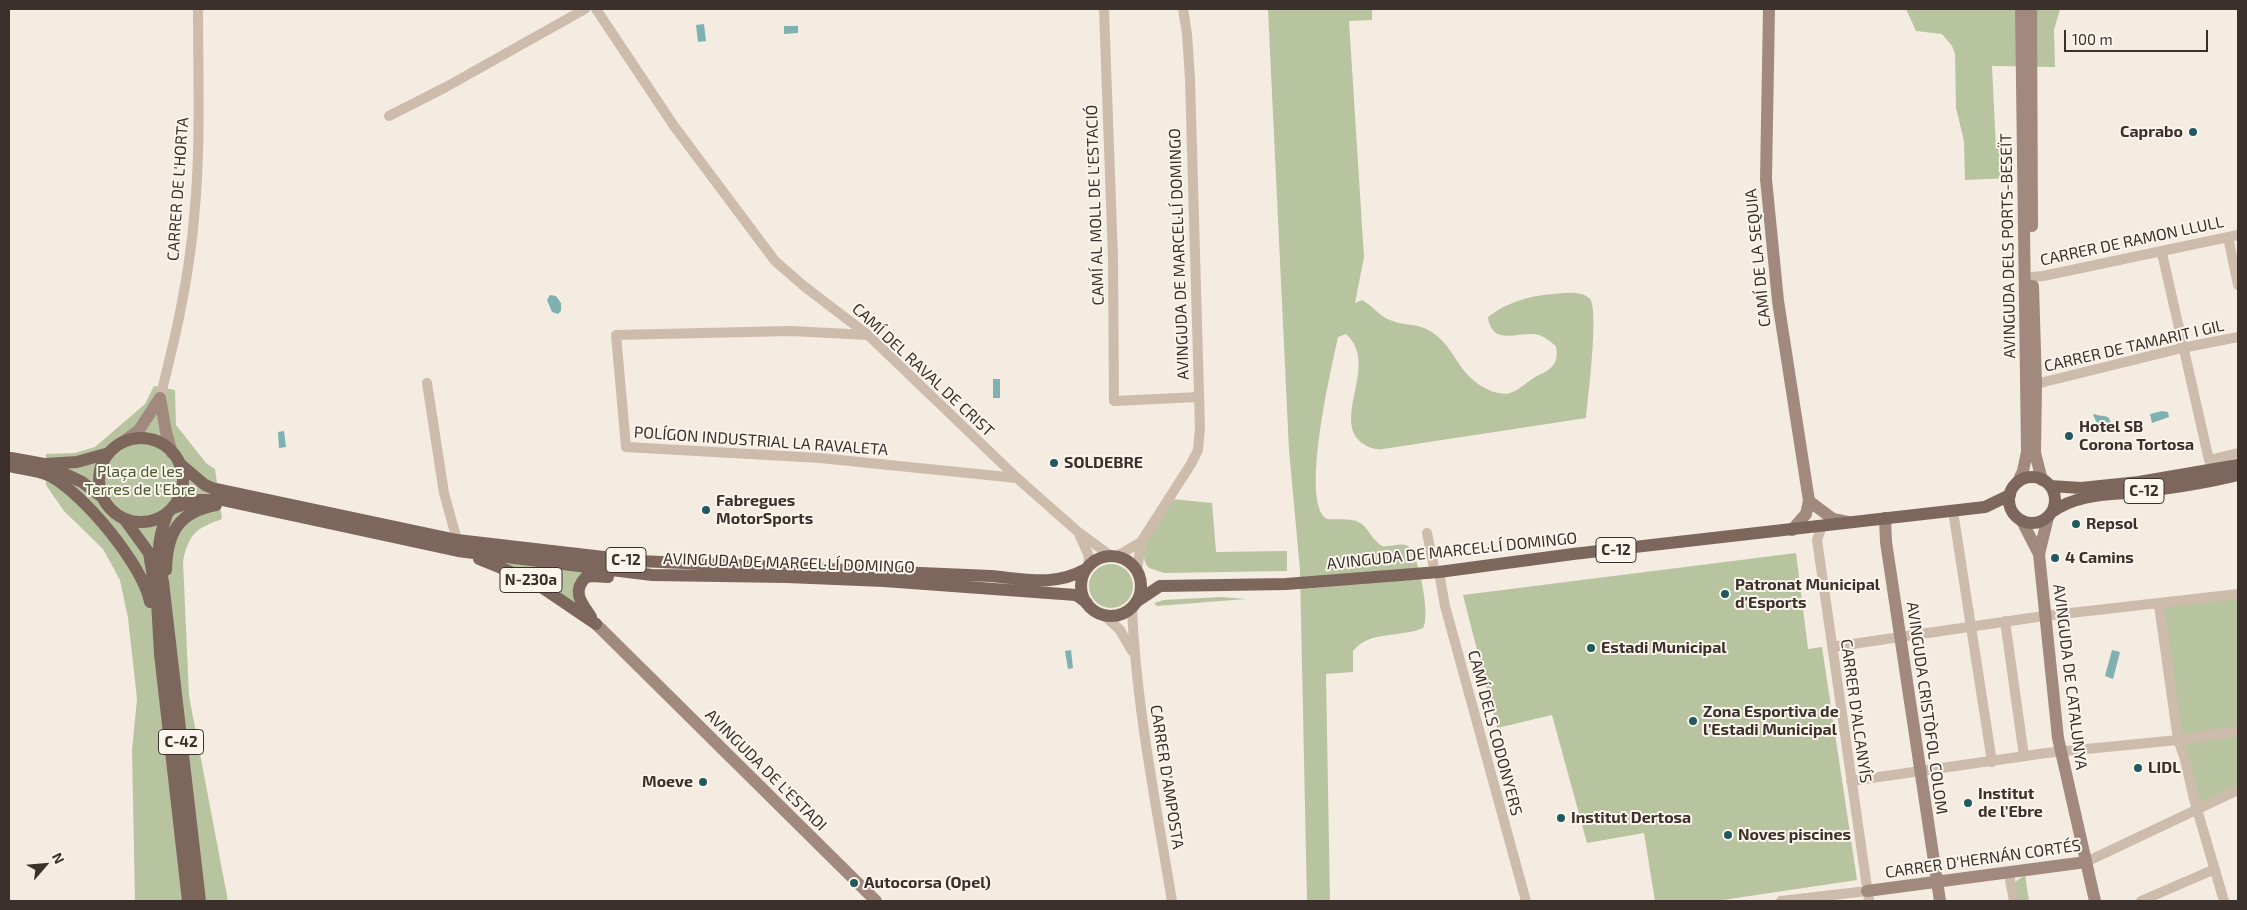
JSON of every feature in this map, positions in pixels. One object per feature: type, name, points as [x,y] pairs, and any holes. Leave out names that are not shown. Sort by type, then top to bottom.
[{"type":"main road","name":"C-12","points":[[123,442],[135,439],[152,440],[163,445],[205,485],[212,488],[458,546],[638,561],[1048,580],[1063,580],[1087,568],[1098,559],[1114,556],[1125,559],[1138,572]]},
{"type":"main road","points":[[9,458],[44,464],[77,462],[109,453],[123,442]]},
{"type":"main road","points":[[102,497],[99,474],[109,453]]},
{"type":"main road","points":[[170,511],[179,498],[182,486],[182,474],[175,458]]},
{"type":"main road","points":[[44,464],[82,482],[102,497],[111,511],[125,520]]},
{"type":"main road","name":"C-12","points":[[2018,482],[2028,478],[2046,483],[2081,488],[2207,466],[2238,465]]},
{"type":"main road","points":[[9,466],[49,476],[74,494],[127,552],[148,593],[160,654]]},
{"type":"main road","name":"C-12","points":[[2019,518],[2038,522],[2065,502],[2082,497],[2173,487],[2238,475]]},
{"type":"main road","points":[[2018,482],[2010,495],[2010,506],[2019,518]]},
{"type":"main road","points":[[2046,483],[2055,498],[2050,514]]},
{"type":"main road","name":"AVINGUDA DE MARCEL·LÍ DOMINGO","points":[[1138,572],[1160,586],[1286,584],[1437,572],[1566,555],[1985,507],[2010,495]]},
{"type":"main road","name":"C-12","points":[[125,520],[147,522],[198,500],[210,499],[253,508]]},
{"type":"main road","points":[[163,582],[168,545],[172,531],[188,516],[198,510],[215,505],[253,508]]},
{"type":"main road","name":"AVINGUDA DE MARCEL·LÍ DOMINGO","points":[[1985,507],[2019,518]]},
{"type":"main road","name":"AVINGUDA DE MARCEL·LÍ DOMINGO","points":[[253,508],[458,546],[652,575],[884,581],[1076,594],[1087,603]]},
{"type":"main road","name":"C-42","points":[[170,511],[159,537],[158,548],[200,901]]},
{"type":"main road","name":"C-42","points":[[125,520],[150,553],[157,602],[160,654],[188,901]]},
{"type":"main road","name":"N-230a","points":[[458,546],[531,580],[596,624]]},
{"type":"main road","points":[[1087,568],[1083,576],[1081,590],[1087,603]]},
{"type":"main road","points":[[1134,605],[1140,593],[1138,572]]},
{"type":"main road","name":"N-230a","points":[[596,624],[578,597],[577,590],[586,577],[652,575]]},
{"type":"main road","points":[[1104,615],[1119,615],[1160,586]]},
{"type":"main road","name":"C-12","points":[[1087,603],[1092,609],[1104,615]]},
{"type":"street","name":"CARRER DE L'HORTA","points":[[160,398],[186,282],[194,217],[198,152],[198,9]]},
{"type":"street","points":[[389,116],[446,87],[585,9]]},
{"type":"street","name":"CAMÍ DEL RAVAL DE CRIST","points":[[596,9],[674,126],[775,261],[805,287],[868,335],[1017,478],[1077,531],[1114,556]]},
{"type":"street","name":"CAMÍ AL MOLL DE L'ESTACIÓ","points":[[1104,9],[1112,248],[1114,401],[1199,397]]},
{"type":"street","name":"AVINGUDA DE MARCEL·LÍ DOMINGO","points":[[1140,542],[1191,464],[1198,450],[1199,397],[1190,79],[1183,9]]},
{"type":"street","name":"CAMÍ DE LA SEQUIA","points":[[1768,9],[1766,179],[1778,301],[1809,501]]},
{"type":"street","name":"AVINGUDA DELS PORTS-BESEÏT","points":[[2018,482],[2023,471],[2027,452],[2021,9]]},
{"type":"street","name":"AVINGUDA DELS PORTS-BESEÏT","points":[[2031,9],[2036,460],[2046,483]]},
{"type":"street","points":[[2233,236],[2238,286]]},
{"type":"street","name":"CARRER DE RAMON LLULL","points":[[2033,277],[2162,253],[2233,236]]},
{"type":"street","points":[[2162,253],[2207,466],[2238,452]]},
{"type":"street","name":"POLÍGON INDUSTRIAL LA RAVALETA","points":[[868,335],[791,331],[616,335],[626,447],[820,458],[1017,478]]},
{"type":"street","name":"CARRER DE TAMARIT I GIL","points":[[2036,384],[2182,348],[2238,337]]},
{"type":"street","points":[[427,383],[444,493],[458,546]]},
{"type":"street","points":[[123,442],[139,430],[160,398]]},
{"type":"street","points":[[160,398],[166,432],[175,458]]},
{"type":"street","points":[[1792,530],[1806,514],[1809,501],[1833,519],[1851,523]]},
{"type":"street","points":[[1953,511],[1992,762]]},
{"type":"street","points":[[2039,554],[2050,514]]},
{"type":"street","name":"AVINGUDA CRISTÒFOL COLOM","points":[[1885,518],[1886,542],[1940,901]]},
{"type":"street","points":[[2019,518],[2039,554]]},
{"type":"street","name":"CARRER D'ALCANYÍS","points":[[1822,526],[1817,540],[1868,896]]},
{"type":"street","points":[[1077,531],[1089,556],[1087,568]]},
{"type":"street","name":"CAMÍ DELS CODONYERS","points":[[1427,533],[1526,901]]},
{"type":"street","points":[[1114,556],[1140,542]]},
{"type":"street","points":[[1138,572],[1140,542]]},
{"type":"street","name":"AVINGUDA DE CATALUNYA","points":[[2039,554],[2044,616],[2060,751],[2095,901]]},
{"type":"street","points":[[1832,647],[2005,621],[2160,605],[2238,594]]},
{"type":"street","name":"CARRER D'AMPOSTA","points":[[1134,605],[1134,656],[1147,751],[1172,901]]},
{"type":"street","points":[[2160,605],[2178,740],[2224,901]]},
{"type":"street","points":[[1104,615],[1120,630],[1134,656]]},
{"type":"street","points":[[2005,621],[2024,756]]},
{"type":"street","name":"AVINGUDA DE L'ESTADI","points":[[596,624],[876,901]]},
{"type":"street","points":[[1851,781],[2060,751],[2178,740],[2238,731]]},
{"type":"street","name":"CARRER D'HERNÁN CORTÉS","points":[[1868,896],[1937,881],[2009,874],[2086,862],[2238,790]]},
{"type":"street","points":[[2141,901],[2215,870]]},
{"type":"street","points":[[2009,874],[2014,901]]},
{"type":"street","points":[[1781,901],[1832,896],[1868,896]]},
{"type":"street","points":[[1813,901],[1832,896]]},
{"type":"green space","points":[[1268,9],[1372,9],[1372,20],[1349,21],[1364,257],[1355,303],[1362,300],[1390,320],[1425,328],[1430,331],[1439,337],[1463,369],[1479,385],[1503,394],[1517,390],[1551,367],[1556,361],[1556,346],[1539,335],[1501,335],[1495,332],[1488,317],[1503,307],[1527,298],[1572,293],[1582,294],[1590,299],[1593,320],[1592,356],[1586,418],[1380,449],[1365,445],[1354,433],[1351,420],[1358,375],[1358,360],[1355,346],[1346,334],[1338,337],[1324,403],[1320,433],[1316,488],[1319,508],[1327,519],[1360,522],[1382,546],[1406,545],[1409,547],[1417,562],[1426,612],[1423,628],[1405,633],[1376,637],[1360,644],[1353,651],[1353,672],[1326,674],[1330,901],[1307,901],[1300,570],[1289,450]]},
{"type":"green space","points":[[1906,9],[2060,9],[2054,30],[2055,67],[1992,66],[1996,148],[2010,152],[2010,178],[1965,180],[1964,141],[1956,108],[1955,54],[1952,46],[1942,34],[1916,31]]},
{"type":"green space","name":"Plaça de les Terres de l'Ebre","points":[[154,386],[175,390],[176,425],[206,463],[215,469],[222,519],[206,525],[195,533],[188,544],[183,561],[189,696],[228,901],[135,901],[132,750],[137,699],[128,618],[120,580],[103,549],[64,511],[46,485],[46,454],[75,453],[95,447],[145,404]]},
{"type":"green space","points":[[1172,499],[1212,503],[1216,552],[1287,551],[1287,571],[1164,573],[1149,568],[1145,561],[1146,542]]},
{"type":"green space","name":"Zona Esportiva de l'Estadi Municipal","points":[[1796,553],[1808,649],[1822,647],[1857,880],[1716,901],[1655,901],[1644,833],[1587,843],[1552,715],[1497,728],[1463,595]]},
{"type":"green space","points":[[491,559],[590,572],[581,576],[584,612]]},
{"type":"green space","points":[[1115,564],[1127,570],[1132,577],[1132,595],[1127,602],[1120,607],[1107,608],[1095,602],[1090,595],[1089,582],[1095,570],[1102,565]]},
{"type":"green space","points":[[2238,594],[2238,790],[2197,809],[2184,756],[2159,605]]},
{"type":"green space","points":[[1221,597],[1246,599],[1157,606],[1154,603],[1164,600]]},
{"type":"green space","points":[[2025,875],[2029,901],[2017,901],[2014,886],[2016,881]]},
{"type":"water","points":[[704,24],[706,41],[698,42],[696,25]]},
{"type":"water","points":[[784,26],[798,26],[798,33],[784,34]]},
{"type":"water","points":[[550,295],[556,296],[561,303],[561,311],[558,314],[552,312],[547,300]]},
{"type":"water","points":[[993,379],[1000,379],[1000,398],[993,398]]},
{"type":"water","points":[[2162,411],[2168,412],[2169,417],[2152,423],[2150,414]]},
{"type":"water","points":[[2093,415],[2109,418],[2111,425],[2107,432],[2094,433],[2097,423]]},
{"type":"water","points":[[284,431],[286,447],[279,448],[278,432]]},
{"type":"water","points":[[1071,650],[1073,668],[1068,669],[1065,651]]},
{"type":"water","points":[[2112,650],[2120,652],[2113,679],[2105,676]]},
{"type":"place","name":"Caprabo","points":[[2193,132]]},
{"type":"place","name":"Hotel SB Corona Tortosa","points":[[2069,436]]},
{"type":"place","name":"SOLDEBRE","points":[[1054,463]]},
{"type":"place","name":"Fabregues MotorSports","points":[[706,510]]},
{"type":"place","name":"Repsol","points":[[2076,524]]},
{"type":"place","name":"4 Camins","points":[[2055,558]]},
{"type":"place","name":"Patronat Municipal d'Esports","points":[[1725,594]]},
{"type":"place","name":"Estadi Municipal","points":[[1591,648]]},
{"type":"place","name":"Zona Esportiva de l'Estadi Municipal","points":[[1693,721]]},
{"type":"place","name":"LIDL","points":[[2138,768]]},
{"type":"place","name":"Moeve","points":[[703,782]]},
{"type":"place","name":"Institut de l'Ebre","points":[[1968,803]]},
{"type":"place","name":"Institut Dertosa","points":[[1561,818]]},
{"type":"place","name":"Noves piscines","points":[[1728,835]]},
{"type":"place","name":"Autocorsa (Opel)","points":[[854,883]]}]
